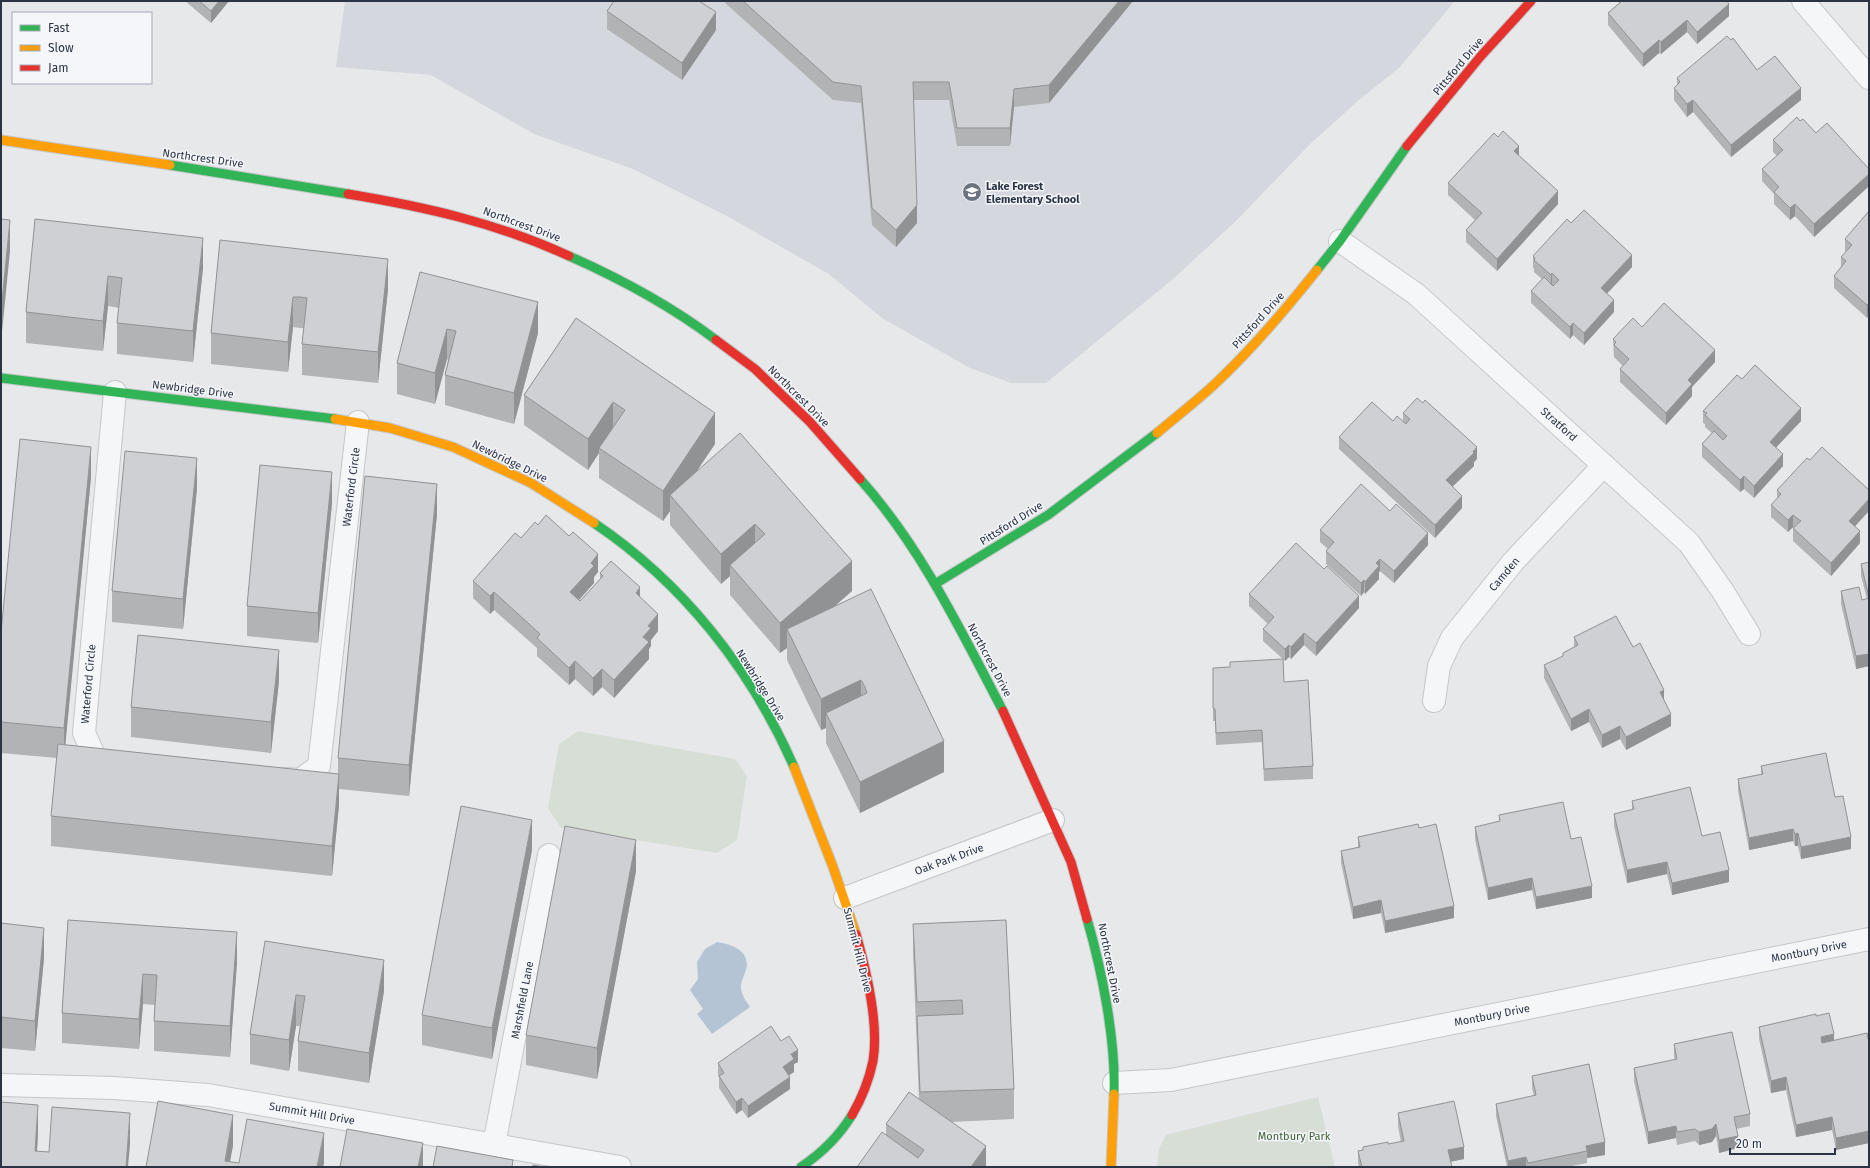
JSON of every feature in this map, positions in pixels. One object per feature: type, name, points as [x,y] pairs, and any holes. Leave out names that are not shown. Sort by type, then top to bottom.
[{"type":"street","name":"Pittsford Drive","points":[[935,584],[1048,515],[1146,442],[1217,382],[1255,343],[1295,298],[1340,240],[1413,138],[1480,57],[1531,1]]},
{"type":"street","points":[[1803,1],[1869,78]]},
{"type":"street","name":"Northcrest Drive","points":[[1,140],[283,182],[390,200],[472,218],[542,243],[614,276],[691,321],[755,369],[810,422],[878,499],[935,584],[1011,725],[1054,820],[1071,862],[1098,957],[1109,1027],[1114,1083],[1111,1167]]},
{"type":"street","name":"Stratford","points":[[1340,240],[1416,294],[1689,543],[1722,590],[1749,634]]},
{"type":"street","name":"Newbridge Drive","points":[[1,378],[358,422],[389,428],[445,444],[532,483],[600,527],[637,555],[670,585],[697,614],[718,641],[746,680],[768,715],[791,761],[845,898]]},
{"type":"street","name":"Waterford Circle","points":[[115,392],[84,733],[96,760],[136,764]]},
{"type":"street","name":"Waterford Circle","points":[[269,777],[300,780],[319,766],[358,422]]},
{"type":"street","name":"Camden","points":[[1434,701],[1439,666],[1452,638],[1513,562],[1604,465]]},
{"type":"street","name":"Oak Park Drive","points":[[845,898],[1054,820]]},
{"type":"street","name":"Marshfield Lane","points":[[494,1145],[549,855]]},
{"type":"street","name":"Summit Hill Drive","points":[[801,1167],[812,1162],[827,1149],[842,1132],[867,1085],[873,1060],[873,1032],[870,998],[864,964],[845,898]]},
{"type":"street","name":"Montbury Drive","points":[[1114,1083],[1171,1080],[1869,939]]},
{"type":"street","name":"Summit Hill Drive","points":[[1,1086],[114,1088],[208,1095],[620,1167]]},
{"type":"shaded area","name":"Lake Forest Elementary School","points":[[345,1],[1455,1],[1399,68],[1360,99],[1309,145],[1237,220],[1173,279],[1046,383],[1011,383],[970,368],[882,318],[829,274],[725,215],[633,169],[534,134],[431,75],[336,67]]},
{"type":"green space","points":[[578,731],[735,759],[747,776],[737,840],[717,853],[561,828],[548,808],[559,744]]},
{"type":"green space","name":"Montbury Park","points":[[1318,1097],[1335,1167],[1157,1167],[1159,1149],[1166,1135]]},
{"type":"water","points":[[717,942],[737,948],[744,955],[747,965],[741,990],[750,1007],[712,1034],[697,1014],[703,1009],[690,990],[698,979],[697,962],[705,949]]},
{"type":"building","points":[[199,1],[219,1],[211,11]]},
{"type":"building","points":[[614,1],[699,1],[716,12],[682,63],[607,11]]},
{"type":"building","points":[[743,1],[1119,1],[1049,85],[1014,89],[1010,128],[957,128],[949,82],[913,82],[917,205],[896,230],[872,208],[861,86],[833,82]]},
{"type":"building","points":[[1622,1],[1727,1],[1729,4],[1697,32],[1687,20],[1661,42],[1659,40],[1643,54],[1608,13]]},
{"type":"building","points":[[1727,36],[1731,40],[1733,38],[1757,70],[1775,56],[1801,88],[1731,145],[1693,100],[1687,104],[1674,88],[1680,82],[1677,78]]},
{"type":"building","points":[[1797,117],[1800,121],[1803,119],[1816,133],[1827,123],[1869,169],[1869,174],[1814,224],[1795,204],[1790,208],[1774,192],[1779,187],[1762,169],[1783,150],[1773,140]]},
{"type":"building","points":[[1503,131],[1519,146],[1514,151],[1558,191],[1497,259],[1466,230],[1482,213],[1448,183],[1494,133],[1498,137]]},
{"type":"building","points":[[1584,210],[1632,255],[1601,288],[1614,300],[1584,333],[1573,323],[1570,327],[1531,291],[1544,277],[1553,286],[1559,280],[1534,260],[1535,258],[1533,256],[1567,219],[1571,223]]},
{"type":"building","points":[[1869,211],[1869,303],[1867,305],[1834,276],[1846,261],[1841,257],[1852,245],[1845,239]]},
{"type":"building","points":[[1,219],[10,220],[1,312]]},
{"type":"building","points":[[35,219],[203,238],[193,331],[117,323],[122,278],[108,276],[103,321],[26,312]]},
{"type":"building","points":[[220,240],[388,259],[378,352],[302,344],[307,298],[300,297],[293,297],[288,342],[211,333]]},
{"type":"building","points":[[420,272],[538,302],[514,393],[445,375],[456,331],[447,329],[435,373],[397,363]]},
{"type":"building","points":[[1664,303],[1715,350],[1688,380],[1692,384],[1666,413],[1620,369],[1629,359],[1614,345],[1616,342],[1613,339],[1633,318],[1642,327]]},
{"type":"building","points":[[576,318],[715,413],[663,491],[599,448],[625,410],[613,402],[588,439],[524,395]]},
{"type":"building","points":[[1755,365],[1801,408],[1770,442],[1783,454],[1754,486],[1744,476],[1740,480],[1702,444],[1714,431],[1723,440],[1727,436],[1705,415],[1707,413],[1703,411],[1737,375],[1742,379]]},
{"type":"building","points":[[1417,398],[1423,403],[1425,400],[1477,447],[1473,452],[1474,453],[1446,480],[1462,496],[1435,525],[1339,437],[1372,402],[1393,421],[1397,416],[1406,424],[1410,419],[1403,413]]},
{"type":"building","points":[[740,433],[852,561],[780,623],[730,565],[765,534],[755,524],[721,554],[670,495]]},
{"type":"building","points":[[20,439],[91,447],[64,728],[1,722],[1,632]]},
{"type":"building","points":[[1822,447],[1869,490],[1869,499],[1849,521],[1860,531],[1831,563],[1793,528],[1801,521],[1793,515],[1788,520],[1771,505],[1781,494],[1777,490],[1807,458],[1810,460]]},
{"type":"building","points":[[125,451],[197,458],[183,599],[112,591]]},
{"type":"building","points":[[260,465],[332,472],[318,613],[247,606]]},
{"type":"building","points":[[365,476],[437,484],[409,765],[338,758]]},
{"type":"building","points":[[1361,484],[1390,511],[1396,504],[1428,533],[1394,571],[1380,559],[1376,563],[1379,566],[1365,582],[1364,580],[1361,583],[1326,551],[1334,542],[1320,530]]},
{"type":"building","points":[[546,515],[569,536],[573,532],[598,554],[591,563],[594,566],[570,592],[580,601],[603,576],[600,573],[611,561],[640,587],[636,593],[658,614],[648,626],[651,628],[643,637],[649,642],[614,680],[602,669],[593,678],[575,661],[569,668],[537,638],[540,634],[494,592],[490,596],[473,581],[515,533],[521,538],[535,522],[538,525]]},
{"type":"building","points":[[1296,543],[1324,569],[1327,566],[1359,596],[1316,643],[1304,633],[1291,647],[1289,645],[1285,649],[1263,629],[1274,617],[1249,594]]},
{"type":"building","points":[[1869,562],[1869,597],[1861,564]]},
{"type":"building","points":[[1859,587],[1862,600],[1869,598],[1869,654],[1856,656],[1841,591]]},
{"type":"building","points":[[871,589],[944,741],[860,782],[826,713],[867,693],[865,687],[861,680],[821,699],[787,629]]},
{"type":"building","points":[[1616,616],[1633,647],[1640,643],[1664,690],[1660,692],[1671,714],[1626,737],[1620,726],[1602,735],[1589,709],[1571,719],[1544,665],[1563,656],[1563,653],[1578,645],[1574,637]]},
{"type":"building","points":[[138,635],[279,650],[271,722],[131,707]]},
{"type":"building","points":[[1283,659],[1284,682],[1308,680],[1313,766],[1264,769],[1262,730],[1216,733],[1215,709],[1213,708],[1213,668],[1230,667],[1230,662]]},
{"type":"building","points":[[58,744],[339,774],[332,846],[51,816]]},
{"type":"building","points":[[1826,753],[1835,797],[1843,796],[1851,837],[1801,847],[1798,833],[1795,834],[1793,829],[1749,838],[1738,779],[1763,774],[1761,766]]},
{"type":"building","points":[[1690,787],[1702,836],[1720,832],[1729,870],[1672,883],[1667,862],[1627,870],[1614,814],[1634,809],[1632,801]]},
{"type":"building","points":[[1563,802],[1571,839],[1581,837],[1592,886],[1536,897],[1532,878],[1488,888],[1475,827],[1500,821],[1499,815]]},
{"type":"building","points":[[461,806],[532,820],[492,1028],[422,1015]]},
{"type":"building","points":[[1418,824],[1419,828],[1436,824],[1454,906],[1385,921],[1381,900],[1353,907],[1341,851],[1360,847],[1358,837]]},
{"type":"building","points":[[565,826],[636,840],[597,1048],[526,1035]]},
{"type":"building","points":[[68,920],[237,932],[230,1026],[154,1021],[157,975],[143,974],[139,1019],[62,1013]]},
{"type":"building","points":[[1006,920],[1014,1089],[920,1092],[917,1016],[963,1014],[962,1000],[917,1002],[913,924]]},
{"type":"building","points":[[1,923],[44,928],[35,1021],[1,1017]]},
{"type":"building","points":[[265,941],[384,960],[369,1053],[298,1041],[305,996],[296,995],[289,1040],[250,1034]]},
{"type":"building","points":[[1829,1013],[1834,1034],[1821,1037],[1822,1043],[1867,1033],[1869,1043],[1869,1131],[1836,1138],[1832,1117],[1796,1125],[1786,1077],[1771,1081],[1759,1027],[1816,1014],[1816,1016]]},
{"type":"building","points":[[771,1026],[781,1041],[789,1036],[798,1050],[791,1054],[794,1059],[783,1067],[790,1077],[748,1106],[742,1098],[736,1102],[719,1076],[724,1073],[718,1063]]},
{"type":"building","points":[[1732,1032],[1750,1114],[1734,1117],[1738,1136],[1719,1140],[1716,1124],[1712,1129],[1699,1132],[1695,1129],[1677,1132],[1676,1126],[1648,1132],[1634,1068],[1677,1059],[1674,1044]]},
{"type":"building","points":[[1589,1064],[1605,1142],[1586,1146],[1587,1151],[1528,1163],[1526,1157],[1508,1161],[1496,1104],[1536,1095],[1532,1076]]},
{"type":"building","points":[[909,1092],[986,1146],[971,1167],[857,1167],[882,1132],[918,1158],[924,1150],[886,1124]]},
{"type":"building","points":[[158,1101],[233,1115],[225,1161],[239,1163],[247,1119],[324,1133],[317,1167],[146,1167]]},
{"type":"building","points":[[1454,1101],[1464,1147],[1448,1150],[1452,1167],[1362,1167],[1358,1151],[1363,1150],[1363,1147],[1388,1142],[1388,1144],[1404,1141],[1398,1113]]},
{"type":"building","points":[[1,1102],[38,1105],[35,1151],[49,1152],[52,1107],[130,1113],[126,1167],[1,1167]]},
{"type":"building","points":[[347,1129],[423,1143],[418,1167],[340,1167]]},
{"type":"building","points":[[437,1146],[513,1160],[512,1167],[433,1167]]},
{"type":"building","points":[[533,1165],[544,1167],[532,1167]]},
{"type":"traffic: fast","points":[[1317,270],[1340,241],[1407,146]]},
{"type":"traffic: fast","points":[[170,165],[348,194]]},
{"type":"traffic: fast","points":[[569,256],[608,274],[645,294],[716,340]]},
{"type":"traffic: fast","points":[[1,378],[335,419]]},
{"type":"traffic: fast","points":[[935,584],[1048,515],[1157,433]]},
{"type":"traffic: fast","points":[[860,479],[882,505],[902,533],[939,590],[1003,711]]},
{"type":"traffic: fast","points":[[594,523],[657,573],[685,601],[711,631],[757,696],[777,731],[794,767]]},
{"type":"traffic: fast","points":[[1087,919],[1098,961],[1107,1006],[1113,1051],[1114,1094]]},
{"type":"traffic: fast","points":[[801,1167],[830,1144],[852,1115]]},
{"type":"traffic: slow","points":[[1,140],[170,165]]},
{"type":"traffic: slow","points":[[1157,433],[1231,369],[1269,328],[1317,270]]},
{"type":"traffic: slow","points":[[335,419],[390,428],[453,447],[531,483],[594,523]]},
{"type":"traffic: slow","points":[[794,767],[833,867],[856,934]]},
{"type":"traffic: slow","points":[[1111,1167],[1114,1094]]},
{"type":"traffic: jam","points":[[1407,146],[1480,57],[1531,1]]},
{"type":"traffic: jam","points":[[348,194],[433,211],[488,225],[542,244],[569,256]]},
{"type":"traffic: jam","points":[[716,340],[755,369],[810,422],[860,479]]},
{"type":"traffic: jam","points":[[1003,711],[1071,862],[1087,919]]},
{"type":"traffic: jam","points":[[852,1115],[867,1082],[873,1061],[874,1047],[873,1014],[864,964],[856,934]]},
{"type":"place","name":"Lake Forest Elementary School","points":[[972,192]]}]
